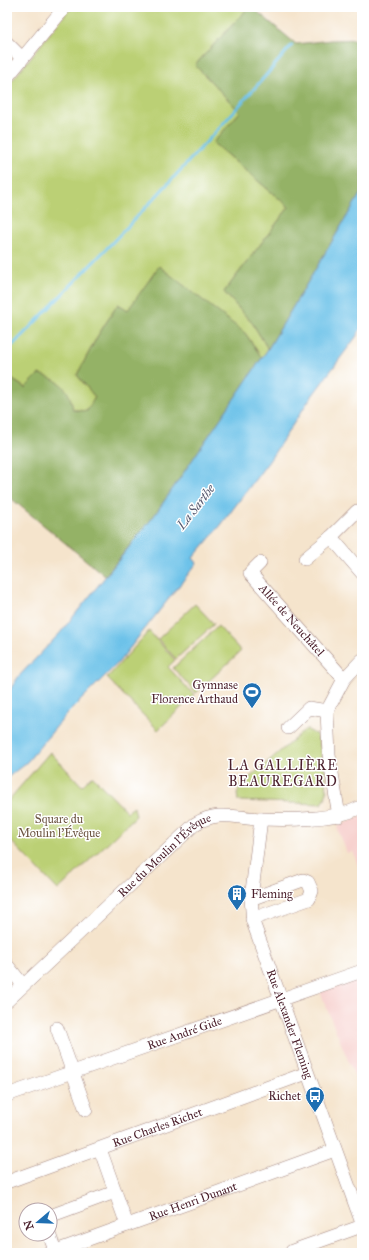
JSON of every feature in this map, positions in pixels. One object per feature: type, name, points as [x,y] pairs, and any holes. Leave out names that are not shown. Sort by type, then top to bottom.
[{"type":"street","points":[[7,76],[65,7]]},
{"type":"street","points":[[7,43],[22,58]]},
{"type":"street","points":[[305,559],[331,537],[357,511]]},
{"type":"street","points":[[331,537],[362,573]]},
{"type":"street","name":"Allée de Neuchâtel","points":[[260,563],[250,573],[344,679]]},
{"type":"street","points":[[339,816],[329,756],[328,711],[344,679],[362,660]]},
{"type":"street","points":[[288,728],[309,708],[328,711]]},
{"type":"street","name":"Rue du Moulin l'Évêque","points":[[7,1001],[195,824],[213,815],[261,819],[339,816],[362,806]]},
{"type":"street","name":"Rue Alexander Fleming","points":[[261,819],[251,899],[252,920],[362,1224]]},
{"type":"street","points":[[251,899],[302,880],[308,882],[312,891],[309,899],[252,920]]},
{"type":"street","points":[[7,965],[23,986]]},
{"type":"street","name":"Rue André Gide","points":[[7,1095],[362,971]]},
{"type":"street","points":[[57,1028],[86,1110]]},
{"type":"street","name":"Rue Charles Richet","points":[[7,1182],[307,1073]]},
{"type":"street","points":[[100,1149],[127,1225]]},
{"type":"street","name":"Rue Henri Dunant","points":[[54,1252],[335,1150]]},
{"type":"street","points":[[58,1213],[115,1192]]},
{"type":"street","points":[[293,1253],[292,1251],[362,1224]]},
{"type":"street","points":[[51,1242],[54,1252]]},
{"type":"shaded area","points":[[362,815],[362,878],[353,851],[347,853],[337,827]]},
{"type":"shaded area","points":[[362,978],[362,1094],[320,992]]},
{"type":"green space","points":[[71,7],[249,7],[195,65],[240,112],[213,143],[289,207],[224,292],[253,324],[268,349],[262,358],[245,333],[128,310],[118,304],[97,337],[77,375],[95,397],[87,411],[76,410],[45,399],[7,376],[7,87]]},
{"type":"green space","points":[[249,7],[252,7],[296,44],[331,40],[362,39],[362,191],[268,349],[253,324],[224,292],[289,207],[213,143],[240,112],[195,65]]},
{"type":"green space","points":[[159,266],[245,333],[262,358],[154,516],[105,576],[7,495],[7,376],[25,388],[39,374],[53,379],[63,386],[72,402],[73,410],[87,411],[95,397],[77,375],[97,337],[118,304],[128,310]]},
{"type":"green space","points":[[195,604],[214,624],[176,659],[158,639]]},
{"type":"green space","points":[[218,626],[241,651],[196,693],[173,668]]},
{"type":"green space","points":[[149,631],[175,660],[168,667],[194,695],[158,730],[107,678]]},
{"type":"green space","points":[[306,729],[317,735],[323,761],[327,782],[325,799],[321,804],[238,801],[237,793],[242,784]]},
{"type":"green space","name":"Square du Moulin l'Évêque","points":[[50,752],[82,786],[92,776],[127,812],[134,807],[136,816],[58,890],[7,837],[7,802]]},
{"type":"water","name":"La Sarthe","points":[[362,191],[362,326],[356,337],[309,400],[269,461],[221,525],[193,558],[197,563],[118,663],[67,714],[27,762],[7,778],[7,694],[19,676],[60,633],[154,516],[268,349]]},
{"type":"waterway","points":[[7,351],[117,238],[188,162],[292,45]]},
{"type":"place","name":"Gymnase Florence Arthaud","points":[[252,709]]},
{"type":"place","name":"Fleming","points":[[237,911]]},
{"type":"place","name":"Richet","points":[[315,1113]]},
{"type":"district","name":"LA GALLIÈRE BEAUREGARD","points":[[283,774]]}]
